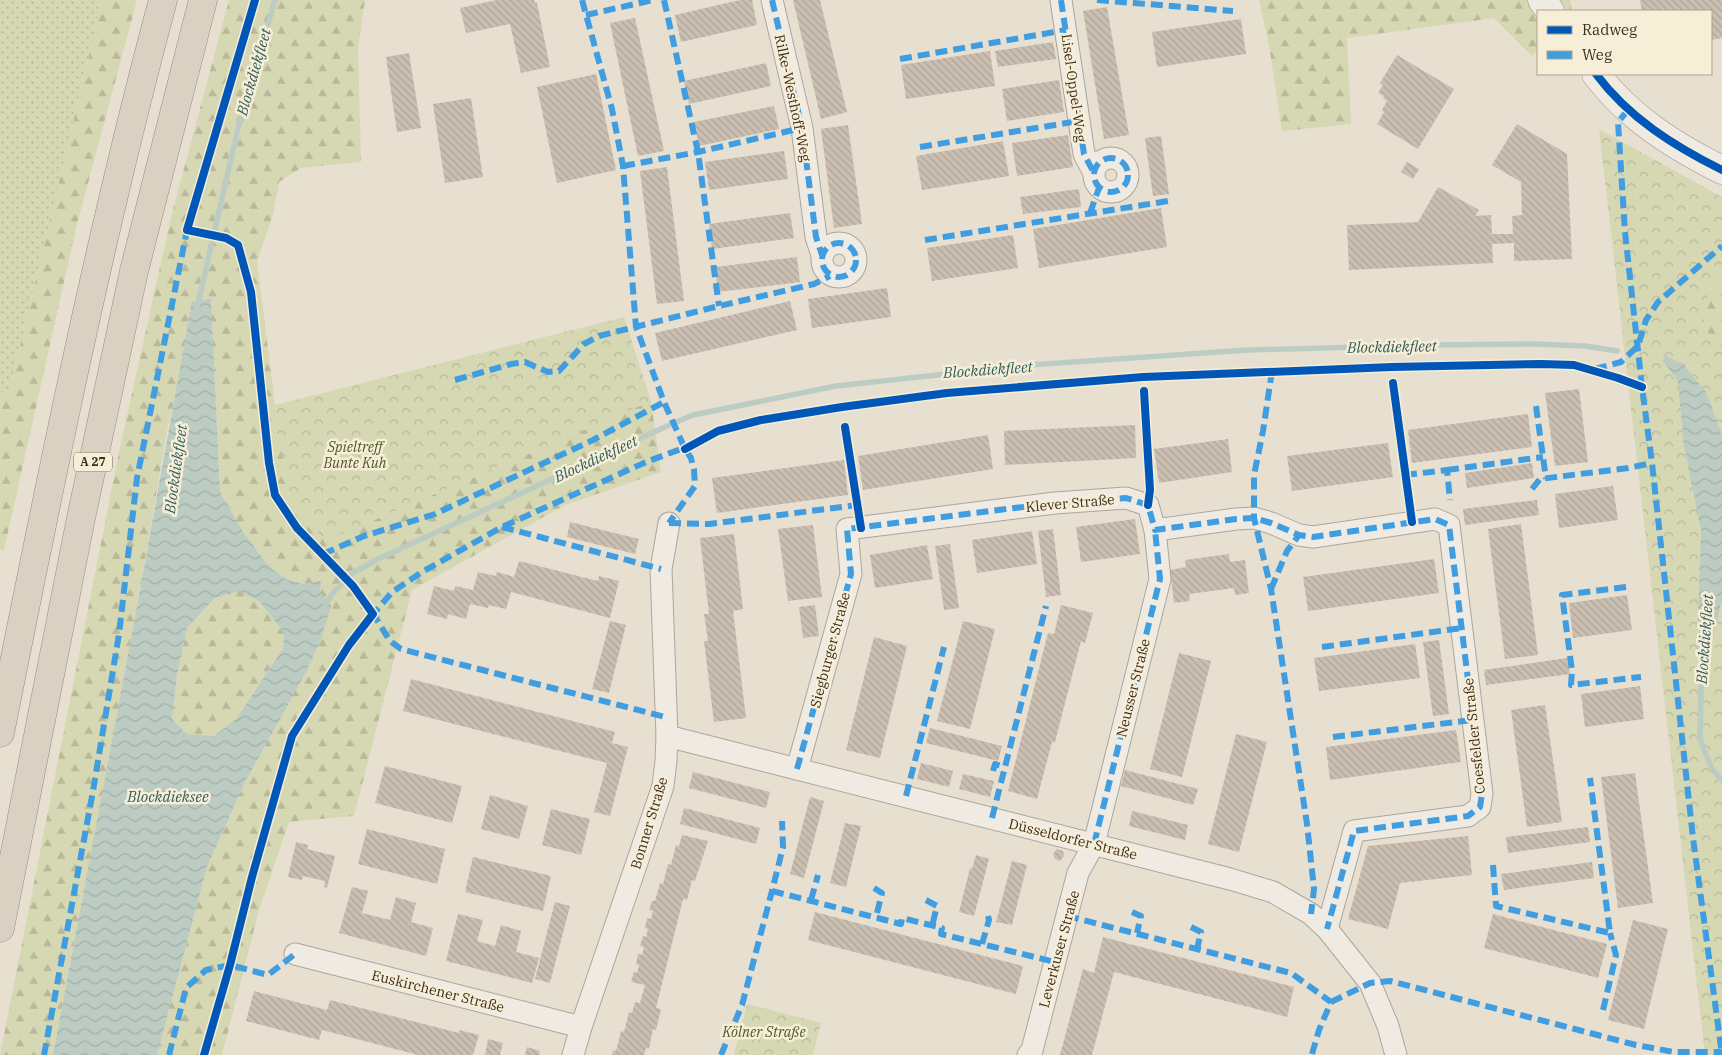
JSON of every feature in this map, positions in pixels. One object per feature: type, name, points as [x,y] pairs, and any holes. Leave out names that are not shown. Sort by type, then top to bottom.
[{"type":"highway","name":"A 27","points":[[0,733],[96,268],[163,0]]},
{"type":"highway","name":"A 27","points":[[0,928],[79,527],[132,280],[202,0]]},
{"type":"main road","points":[[1597,75],[1628,110],[1670,142],[1722,170]]},
{"type":"street","name":"Rilke-Westhoff-Weg","points":[[772,0],[802,128],[816,237],[822,255]]},
{"type":"street","name":"Lisel-Oppel-Weg","points":[[1062,0],[1084,154],[1094,173]]},
{"type":"street","name":"Klever Straße","points":[[847,529],[1055,503],[1126,498],[1148,505],[1154,530]]},
{"type":"street","name":"Coesfelder Straße","points":[[1154,530],[1254,518],[1299,535],[1313,537],[1435,520],[1449,525],[1482,794],[1480,807],[1468,816],[1354,831],[1327,929]]},
{"type":"street","name":"Bonner Straße","points":[[573,1055],[662,786],[667,736],[661,569],[669,522]]},
{"type":"street","name":"Siegburger Straße","points":[[797,769],[851,574],[847,529]]},
{"type":"street","name":"Neusser Straße","points":[[1094,844],[1160,579],[1154,530]]},
{"type":"street","name":"Düsseldorfer Straße","points":[[667,736],[1094,844],[1274,892],[1311,914],[1327,929],[1370,983],[1388,1026],[1396,1055]]},
{"type":"street","name":"Leverkuser Straße","points":[[1028,1055],[1032,1050],[1078,873],[1094,844]]},
{"type":"street","name":"Euskirchener Straße","points":[[296,954],[581,1027]]},
{"type":"green space","points":[[0,0],[102,0],[9,393],[0,392]]},
{"type":"green space","points":[[102,0],[137,0],[77,224],[4,550],[0,549],[0,392],[9,393]]},
{"type":"green space","points":[[229,0],[365,0],[358,47],[361,162],[301,168],[279,182],[273,215],[257,261],[275,405],[289,497],[325,541],[651,401],[661,472],[565,505],[412,590],[354,816],[289,822],[259,910],[222,1055],[157,1055],[207,867],[245,782],[306,671],[321,639],[305,584],[288,580],[269,567],[242,530],[220,492],[211,298],[198,301],[168,426],[136,612],[53,1055],[0,1055],[119,452],[171,217]]},
{"type":"green space","points":[[1259,0],[1570,0],[1572,10],[1537,10],[1537,51],[1532,56],[1494,18],[1347,38],[1351,124],[1282,131],[1269,45]]},
{"type":"green space","points":[[1599,129],[1722,197],[1722,280],[1710,286],[1703,327],[1722,351],[1722,1055],[1705,1055]]},
{"type":"green space","points":[[1722,280],[1722,351],[1703,327],[1710,286]]},
{"type":"green space","name":"Spieltreff Bunte Kuh","points":[[624,317],[651,401],[325,541],[289,497],[275,405]]},
{"type":"green space","points":[[240,590],[260,602],[284,633],[283,648],[237,718],[214,736],[187,734],[172,719],[177,675],[187,628],[216,598]]},
{"type":"green space","name":"Kölner Straße","points":[[747,1004],[821,1023],[813,1055],[734,1055]]},
{"type":"water","name":"Blockdieksee","points":[[211,298],[220,492],[242,530],[269,567],[288,580],[305,584],[321,581],[320,592],[331,606],[321,639],[306,672],[245,782],[207,867],[157,1055],[53,1055],[192,301]],"holes":[[[240,591],[260,602],[284,633],[283,648],[237,718],[214,736],[187,734],[172,719],[177,675],[187,628],[215,598]]]},
{"type":"water","points":[[1664,355],[1684,365],[1706,392],[1722,435],[1722,598],[1713,637],[1701,643],[1698,617],[1701,530],[1684,446],[1678,381],[1663,361]]},
{"type":"building","points":[[497,0],[534,0],[537,3],[550,67],[521,73],[510,24],[466,33],[460,8]]},
{"type":"building","points":[[740,0],[752,0],[757,25],[681,42],[675,15]]},
{"type":"building","points":[[793,0],[820,0],[847,112],[821,119]]},
{"type":"building","points":[[1640,0],[1722,0],[1722,38],[1712,40],[1712,10],[1642,10]]},
{"type":"building","points":[[1107,7],[1129,135],[1104,139],[1083,11]]},
{"type":"building","points":[[635,18],[664,151],[638,156],[610,23]]},
{"type":"building","points":[[1241,19],[1246,54],[1157,67],[1152,32]]},
{"type":"building","points":[[1053,42],[1056,59],[998,67],[995,51]]},
{"type":"building","points":[[990,51],[995,86],[906,99],[901,65]]},
{"type":"building","points":[[409,53],[421,128],[397,132],[386,57]]},
{"type":"building","points":[[1397,55],[1454,89],[1418,149],[1377,124],[1384,112],[1382,110],[1387,101],[1383,98],[1384,96],[1378,93],[1383,85],[1380,83]]},
{"type":"building","points":[[766,63],[771,86],[689,104],[684,81]]},
{"type":"building","points":[[596,74],[616,170],[557,183],[537,87]]},
{"type":"building","points":[[1059,80],[1064,112],[1007,121],[1002,89]]},
{"type":"building","points":[[471,98],[483,177],[445,183],[433,104]]},
{"type":"building","points":[[774,106],[779,129],[699,146],[694,122]]},
{"type":"building","points":[[1517,124],[1567,154],[1572,259],[1514,261],[1514,243],[1492,244],[1493,263],[1349,270],[1347,225],[1418,222],[1438,187],[1479,210],[1475,216],[1491,215],[1492,234],[1513,234],[1512,216],[1522,215],[1521,182],[1492,165]]},
{"type":"building","points":[[848,125],[862,224],[834,228],[821,129]]},
{"type":"building","points":[[1068,135],[1073,167],[1017,176],[1012,143]]},
{"type":"building","points":[[1161,136],[1169,194],[1153,196],[1145,138]]},
{"type":"building","points":[[1003,141],[1009,176],[922,190],[916,156]]},
{"type":"building","points":[[784,151],[788,179],[709,190],[705,162]]},
{"type":"building","points":[[1407,162],[1419,169],[1413,179],[1401,172]]},
{"type":"building","points":[[667,167],[684,301],[657,304],[640,171]]},
{"type":"building","points":[[1079,189],[1081,207],[1023,214],[1020,197]]},
{"type":"building","points":[[1161,208],[1167,247],[1039,268],[1033,229]]},
{"type":"building","points":[[790,213],[794,238],[712,249],[709,224]]},
{"type":"building","points":[[1013,235],[1018,268],[932,281],[927,248]]},
{"type":"building","points":[[797,257],[800,282],[718,292],[715,267]]},
{"type":"building","points":[[887,288],[891,317],[812,328],[808,299]]},
{"type":"building","points":[[790,301],[797,330],[662,361],[655,333]]},
{"type":"building","points":[[1579,389],[1588,462],[1555,466],[1545,393]]},
{"type":"building","points":[[1528,414],[1532,447],[1412,463],[1408,430]]},
{"type":"building","points":[[1135,425],[1136,458],[1005,465],[1004,431]]},
{"type":"building","points":[[988,435],[993,469],[863,490],[858,456]]},
{"type":"building","points":[[1228,439],[1232,472],[1159,483],[1154,449]]},
{"type":"building","points":[[1388,443],[1393,477],[1292,491],[1287,456]]},
{"type":"building","points":[[844,460],[848,495],[717,513],[712,478]]},
{"type":"building","points":[[1532,463],[1534,478],[1467,488],[1465,473]]},
{"type":"building","points":[[1613,486],[1618,520],[1559,528],[1555,494]]},
{"type":"building","points":[[1537,500],[1539,515],[1465,525],[1463,509]]},
{"type":"building","points":[[1135,519],[1140,554],[1081,562],[1076,527]]},
{"type":"building","points":[[570,522],[639,539],[635,554],[567,537]]},
{"type":"building","points":[[1521,524],[1538,655],[1505,659],[1488,529]]},
{"type":"building","points":[[813,525],[822,597],[788,601],[778,529]]},
{"type":"building","points":[[1053,529],[1061,595],[1046,597],[1038,531]]},
{"type":"building","points":[[1032,531],[1037,564],[977,573],[972,540]]},
{"type":"building","points":[[734,534],[743,609],[733,611],[746,718],[714,722],[704,641],[708,641],[704,614],[709,614],[700,538]]},
{"type":"building","points":[[950,544],[959,608],[944,610],[935,546]]},
{"type":"building","points":[[927,545],[933,579],[875,588],[870,555]]},
{"type":"building","points":[[1229,554],[1230,562],[1245,560],[1249,593],[1235,595],[1234,588],[1189,594],[1190,601],[1174,603],[1170,570],[1186,567],[1185,560]]},
{"type":"building","points":[[1434,559],[1439,593],[1308,611],[1303,577]]},
{"type":"building","points":[[519,561],[598,581],[599,576],[619,581],[610,618],[511,592],[506,609],[489,605],[488,608],[470,604],[466,619],[448,614],[447,619],[427,614],[434,586],[454,591],[455,586],[473,590],[478,572],[496,576],[497,572],[514,577]]},
{"type":"building","points":[[1627,595],[1632,630],[1573,638],[1569,603]]},
{"type":"building","points":[[815,605],[819,636],[803,638],[799,607]]},
{"type":"building","points":[[1061,605],[1093,613],[1085,643],[1081,641],[1055,742],[1052,742],[1037,799],[1008,791],[1048,633],[1054,634]]},
{"type":"building","points":[[610,621],[626,625],[609,693],[592,689]]},
{"type":"building","points":[[963,621],[995,629],[970,729],[937,721]]},
{"type":"building","points":[[874,637],[907,646],[880,758],[846,750]]},
{"type":"building","points":[[1439,640],[1449,714],[1433,716],[1423,642]]},
{"type":"building","points":[[1415,644],[1420,678],[1319,691],[1314,658]]},
{"type":"building","points":[[1179,653],[1211,661],[1182,777],[1150,769]]},
{"type":"building","points":[[1567,658],[1570,674],[1486,685],[1484,670]]},
{"type":"building","points":[[411,679],[615,732],[612,743],[628,747],[610,816],[594,812],[607,763],[403,711]]},
{"type":"building","points":[[1640,686],[1644,719],[1585,727],[1581,694]]},
{"type":"building","points":[[1545,705],[1562,822],[1527,827],[1511,710]]},
{"type":"building","points":[[930,728],[1002,746],[998,761],[926,743]]},
{"type":"building","points":[[1456,730],[1461,762],[1330,780],[1326,747]]},
{"type":"building","points":[[1236,734],[1267,742],[1239,852],[1208,844]]},
{"type":"building","points":[[921,763],[953,771],[949,787],[917,779]]},
{"type":"building","points":[[385,766],[462,786],[452,823],[375,803]]},
{"type":"building","points":[[1125,770],[1198,789],[1193,805],[1121,786]]},
{"type":"building","points":[[693,772],[770,792],[766,808],[689,788]]},
{"type":"building","points":[[1635,773],[1653,903],[1618,908],[1601,777]]},
{"type":"building","points":[[963,774],[994,781],[990,797],[959,789]]},
{"type":"building","points":[[490,795],[528,806],[519,839],[481,829]]},
{"type":"building","points":[[810,797],[824,801],[804,878],[790,874]]},
{"type":"building","points":[[684,808],[760,828],[756,844],[680,824]]},
{"type":"building","points":[[551,809],[590,819],[581,855],[542,845]]},
{"type":"building","points":[[1132,811],[1188,825],[1185,840],[1129,826]]},
{"type":"building","points":[[845,823],[861,826],[846,887],[830,883]]},
{"type":"building","points":[[1588,827],[1590,842],[1508,853],[1506,837]]},
{"type":"building","points":[[367,829],[445,849],[437,884],[358,864]]},
{"type":"building","points":[[682,835],[708,841],[695,881],[692,880],[687,900],[683,899],[656,1008],[661,1009],[656,1030],[653,1029],[649,1049],[646,1048],[644,1055],[612,1055],[613,1050],[616,1051],[621,1031],[624,1032],[629,1012],[632,1013],[635,1002],[640,1003],[645,985],[631,982],[634,972],[637,973],[639,965],[636,964],[638,954],[642,955],[644,947],[640,946],[643,936],[646,937],[648,929],[645,928],[647,918],[651,919],[653,911],[649,910],[652,901],[655,901],[660,883],[663,884],[668,864],[671,865],[676,845],[679,846]]},
{"type":"building","points":[[1468,836],[1472,875],[1400,883],[1388,929],[1348,919],[1368,846]]},
{"type":"building","points":[[296,842],[308,845],[307,849],[335,856],[327,888],[324,887],[325,881],[303,876],[302,880],[288,877]]},
{"type":"building","points":[[1057,849],[1063,851],[1064,856],[1060,861],[1055,859],[1053,854]]},
{"type":"building","points":[[976,855],[989,859],[974,916],[959,912],[970,868],[972,869]]},
{"type":"building","points":[[473,857],[551,876],[543,911],[465,892]]},
{"type":"building","points":[[1012,861],[1027,865],[1012,925],[996,922]]},
{"type":"building","points":[[1592,862],[1594,878],[1504,890],[1501,874]]},
{"type":"building","points":[[352,887],[368,891],[362,913],[390,920],[396,897],[416,903],[411,922],[433,928],[426,956],[339,933]]},
{"type":"building","points":[[555,902],[570,906],[550,983],[535,979]]},
{"type":"building","points":[[815,912],[1023,966],[1016,994],[808,940]]},
{"type":"building","points":[[458,914],[483,920],[477,941],[495,946],[501,925],[521,931],[516,952],[539,958],[532,983],[446,961]]},
{"type":"building","points":[[1493,914],[1607,944],[1598,978],[1484,948]]},
{"type":"building","points":[[1633,920],[1668,929],[1644,1029],[1608,1020]]},
{"type":"building","points":[[1103,937],[1294,987],[1287,1017],[1114,972],[1092,1055],[1060,1055],[1083,969],[1094,973]]},
{"type":"building","points":[[254,991],[327,1010],[330,1000],[459,1033],[459,1030],[479,1035],[473,1055],[418,1055],[322,1030],[319,1040],[246,1021]]},
{"type":"building","points":[[488,1039],[503,1043],[500,1055],[485,1055]]},
{"type":"building","points":[[527,1047],[540,1051],[539,1055],[525,1055]]},
{"type":"waterway","name":"Blockdiekfleet","points":[[197,308],[239,124],[275,0]]},
{"type":"waterway","name":"Blockdiekfleet","points":[[324,607],[333,593],[353,573],[376,560],[665,427],[693,415],[836,386],[1029,365],[1248,350],[1533,344],[1585,346],[1617,351]]},
{"type":"waterway","name":"Blockdiekfleet","points":[[1702,636],[1700,739],[1712,769],[1722,780]]},
{"type":"marked path","points":[[582,0],[612,109],[623,166],[636,327],[664,402],[691,458],[694,470],[695,486],[669,523]]},
{"type":"marked path","points":[[586,15],[653,0]]},
{"type":"marked path","points":[[664,0],[698,152],[719,306]]},
{"type":"marked path","points":[[772,0],[802,128],[816,237],[822,255]]},
{"type":"marked path","points":[[1061,0],[1084,154],[1094,173]]},
{"type":"marked path","points":[[1097,0],[1233,11]]},
{"type":"marked path","points":[[900,59],[1066,30]]},
{"type":"marked path","points":[[1628,110],[1618,122],[1625,232],[1693,838],[1722,1055]]},
{"type":"marked path","points":[[920,147],[1079,121]]},
{"type":"marked path","points":[[623,166],[698,152],[802,128]]},
{"type":"marked path","points":[[1111,158],[1123,163],[1128,175],[1123,187],[1111,192],[1099,187],[1094,175],[1099,163],[1111,158]]},
{"type":"marked path","points":[[1090,213],[1099,188]]},
{"type":"marked path","points":[[925,240],[1168,201]]},
{"type":"marked path","points":[[44,1055],[93,791],[119,634],[137,478],[188,225]]},
{"type":"marked path","points":[[839,243],[846,244],[851,248],[855,253],[856,260],[855,267],[851,272],[846,276],[839,277],[832,276],[827,272],[823,267],[822,260],[823,253],[827,248],[832,244],[839,243]]},
{"type":"marked path","points":[[1595,369],[1621,362],[1638,346],[1646,320],[1658,302],[1722,246]]},
{"type":"marked path","points":[[455,380],[511,364],[525,362],[548,372],[559,371],[584,344],[599,336],[814,284],[830,276]]},
{"type":"marked path","points":[[1272,371],[1254,475],[1254,518],[1271,589],[1307,824],[1314,889],[1311,914]]},
{"type":"marked path","points":[[323,554],[364,536],[435,514],[593,440],[664,402]]},
{"type":"marked path","points":[[1536,406],[1546,479]]},
{"type":"marked path","points":[[371,617],[392,592],[422,572],[502,527],[646,462],[689,446]]},
{"type":"marked path","points":[[1447,470],[1543,457]]},
{"type":"marked path","points":[[1532,489],[1540,479],[1628,468],[1652,463]]},
{"type":"marked path","points":[[1405,475],[1447,470],[1450,500]]},
{"type":"marked path","points":[[797,769],[851,574],[847,529],[1055,503],[1126,498],[1148,505],[1155,530],[1254,518],[1299,535],[1313,537],[1435,519],[1449,525],[1482,794],[1480,807],[1468,816],[1354,831],[1327,929]]},
{"type":"marked path","points":[[669,523],[709,524],[858,505]]},
{"type":"marked path","points":[[502,527],[661,569]]},
{"type":"marked path","points":[[1094,844],[1160,579],[1155,530]]},
{"type":"marked path","points":[[1271,589],[1287,551],[1299,535]]},
{"type":"marked path","points":[[1626,587],[1562,595],[1572,671],[1571,685],[1641,677]]},
{"type":"marked path","points":[[992,818],[1046,606]]},
{"type":"marked path","points":[[372,612],[390,641],[401,649],[665,717]]},
{"type":"marked path","points":[[1322,647],[1462,628]]},
{"type":"marked path","points":[[906,796],[944,647]]},
{"type":"marked path","points":[[1333,737],[1472,720]]},
{"type":"marked path","points":[[993,771],[995,764],[1005,767]]},
{"type":"marked path","points":[[1493,865],[1496,906],[1610,933],[1590,778]]},
{"type":"marked path","points":[[721,1055],[742,1005],[772,891],[783,847],[782,821]]},
{"type":"marked path","points":[[811,900],[818,875]]},
{"type":"marked path","points":[[874,888],[882,893],[876,917]]},
{"type":"marked path","points":[[772,891],[901,924],[902,918],[942,928],[941,934],[1055,962]]},
{"type":"marked path","points":[[926,900],[937,906],[932,926]]},
{"type":"marked path","points":[[1132,912],[1141,916],[1137,933]]},
{"type":"marked path","points":[[982,944],[989,920],[988,916]]},
{"type":"marked path","points":[[1067,916],[1291,973],[1331,1002],[1319,1030],[1312,1054]]},
{"type":"marked path","points":[[1191,927],[1201,932],[1197,949]]},
{"type":"marked path","points":[[1603,1010],[1616,955],[1610,933]]},
{"type":"marked path","points":[[169,1055],[186,988],[206,970],[230,965],[268,975],[295,954]]},
{"type":"marked path","points":[[1331,1002],[1370,983],[1390,981],[1636,1045],[1674,1052],[1722,1052]]},
{"type":"cycle path","points":[[204,1055],[292,736],[349,645],[373,614],[353,586],[297,528],[275,495],[269,463],[251,292],[238,245],[226,238],[187,230],[255,0]]},
{"type":"cycle path","points":[[1597,75],[1623,104],[1653,130],[1722,170]]},
{"type":"cycle path","points":[[685,449],[718,431],[761,420],[842,407],[947,393],[1143,377],[1392,367],[1541,364],[1574,365],[1642,387]]},
{"type":"cycle path","points":[[1393,383],[1412,522]]},
{"type":"cycle path","points":[[1144,391],[1150,490],[1148,505]]},
{"type":"cycle path","points":[[845,427],[861,528]]}]
